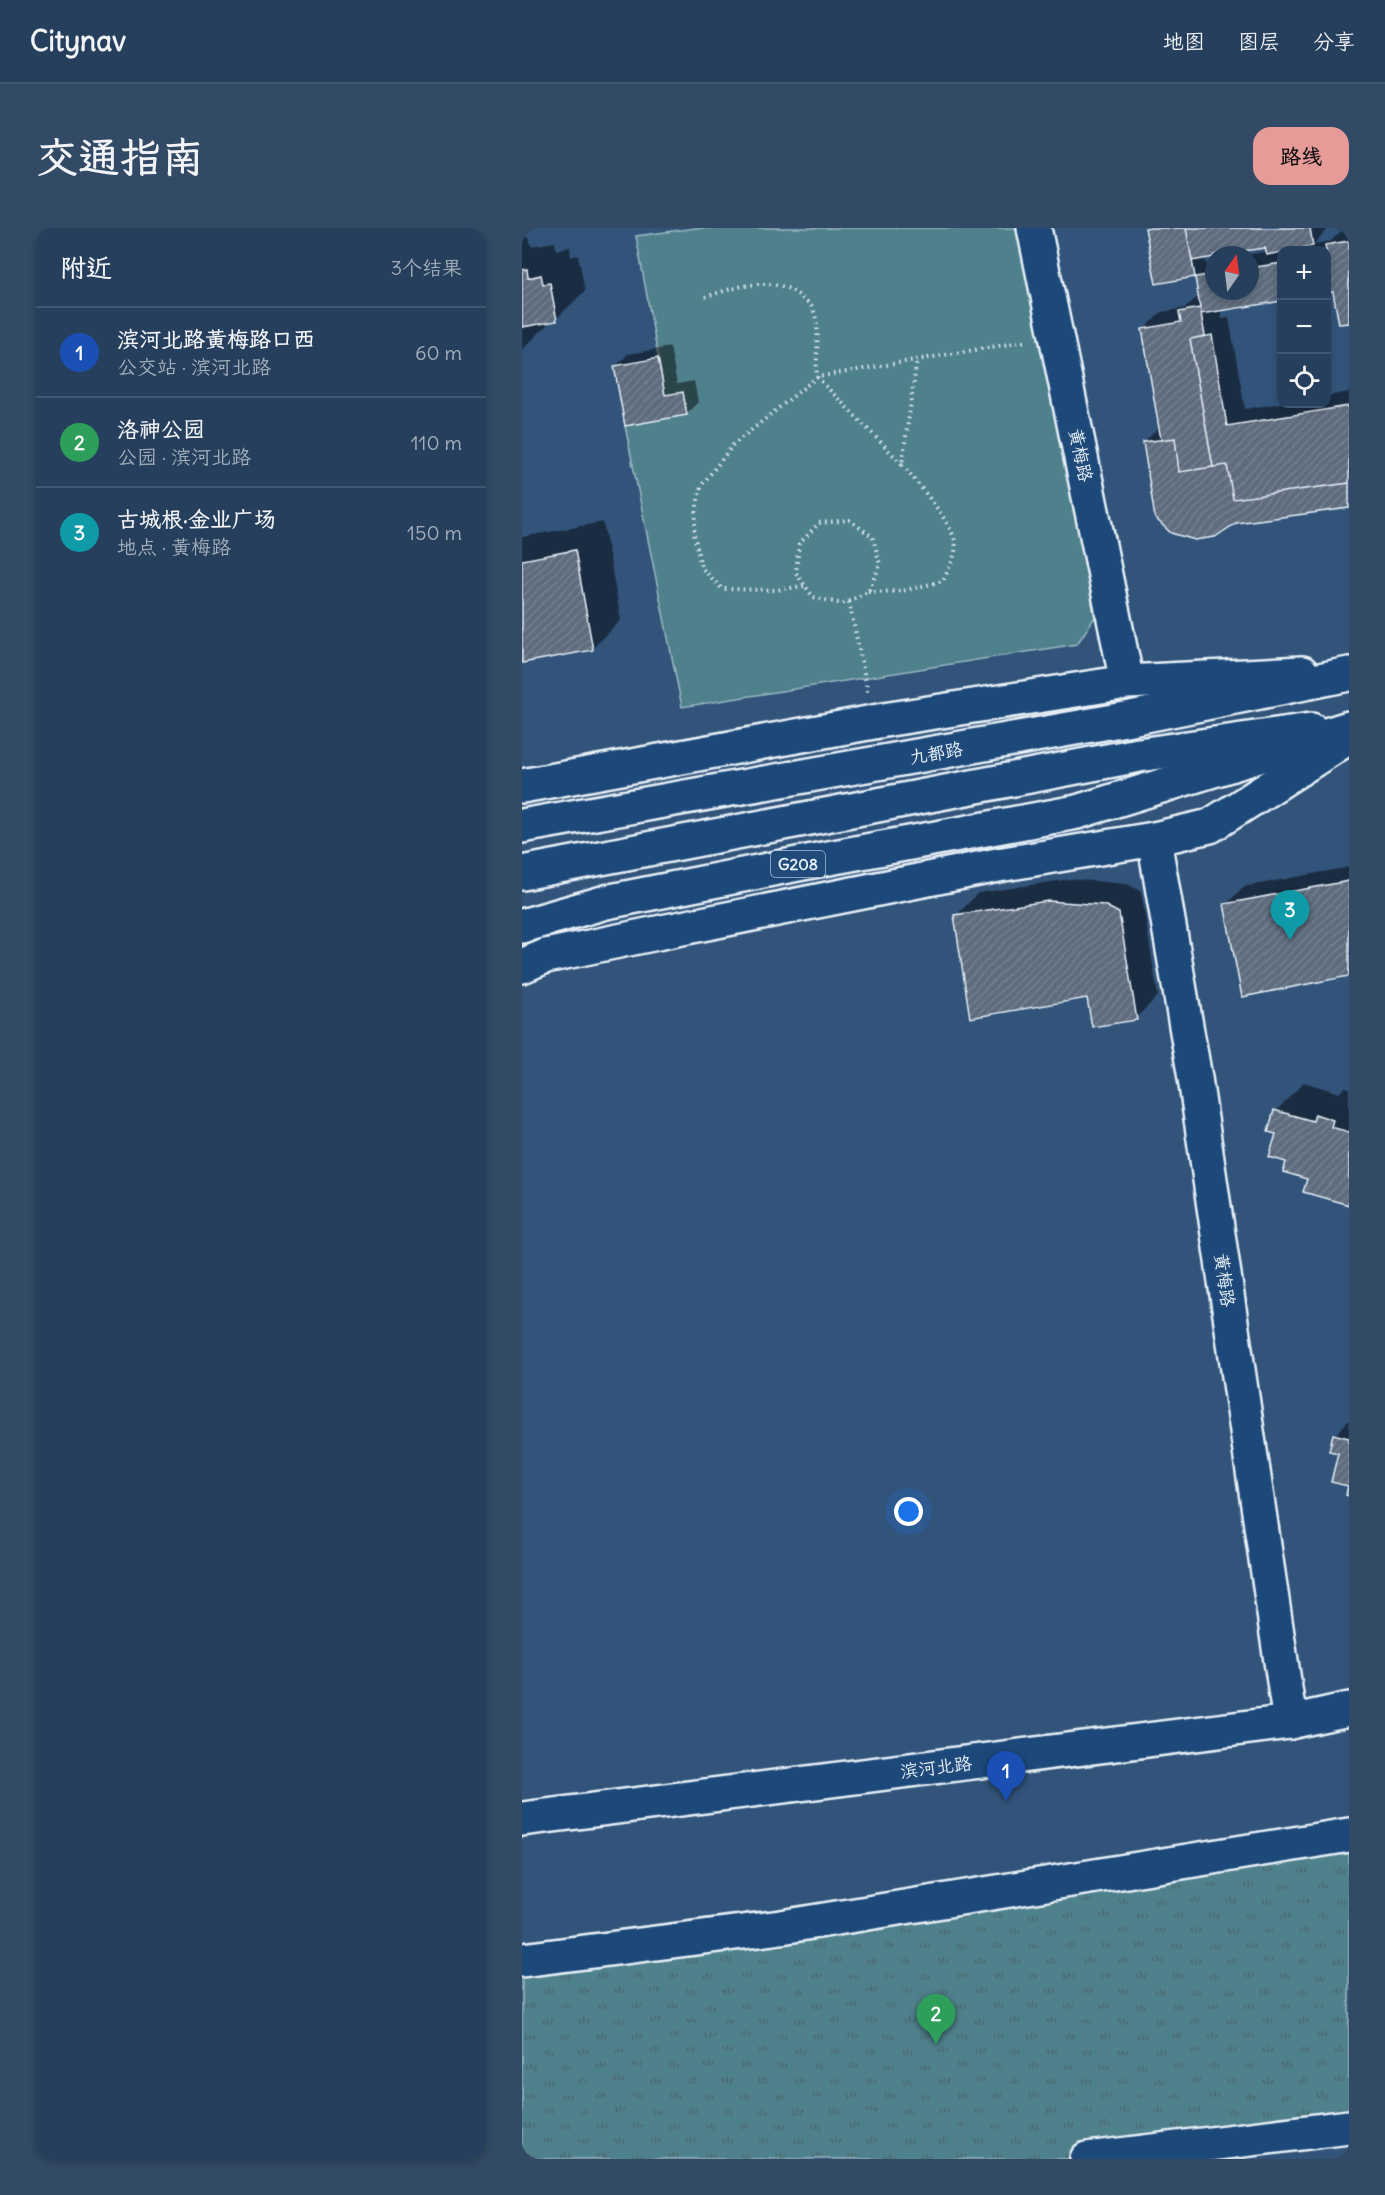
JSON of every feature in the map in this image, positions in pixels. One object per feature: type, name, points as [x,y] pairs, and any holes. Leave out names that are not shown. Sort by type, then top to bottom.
[{"type":"main road","name":"黄梅路","points":[[1034,228],[1127,682]]},
{"type":"main road","points":[[522,786],[874,722],[1127,682],[1349,672]]},
{"type":"main road","name":"九都路","points":[[522,826],[1131,718],[1349,672]]},
{"type":"main road","points":[[522,873],[1140,755],[1349,726]]},
{"type":"main road","name":"G208","points":[[522,926],[606,902],[1077,812],[1349,726]]},
{"type":"main road","points":[[522,966],[546,956],[662,932],[998,865],[1154,839],[1210,826],[1349,737]]},
{"type":"main road","name":"黄梅路","points":[[1154,839],[1195,1078],[1290,1722]]},
{"type":"main road","name":"滨河北路","points":[[522,1819],[1290,1722],[1349,1709]]},
{"type":"main road","points":[[522,1960],[781,1927],[1349,1835]]},
{"type":"main road","points":[[1087,2159],[1349,2127]]},
{"type":"path","points":[[705,297],[733,288],[760,283],[795,291],[812,306],[817,330],[817,377],[902,464],[948,526],[956,543],[943,581],[902,591],[868,592],[842,604],[813,597],[796,573],[799,544],[819,523],[849,520],[873,537],[880,565],[868,592]]},
{"type":"path","points":[[804,586],[776,590],[722,590],[701,567],[694,534],[701,486],[733,445],[817,377],[1057,336]]},
{"type":"path","points":[[902,464],[917,360]]},
{"type":"path","points":[[849,602],[874,722]]},
{"type":"green space","points":[[696,228],[1022,228],[1095,617],[1077,644],[682,707],[625,426],[687,415],[683,392],[665,395],[636,236]]},
{"type":"green space","points":[[1349,1835],[1349,2127],[1087,2159],[522,2159],[522,1960]]},
{"type":"building","points":[[1145,228],[1186,228],[1195,277],[1156,284]]},
{"type":"building","points":[[1186,228],[1310,228],[1313,246],[1277,246],[1277,253],[1267,255],[1265,248],[1259,249],[1259,246],[1205,246],[1205,259],[1192,261]]},
{"type":"building","points":[[1349,241],[1349,323],[1339,324],[1333,292],[1331,292],[1331,246],[1325,245]]},
{"type":"building","points":[[1277,264],[1277,302],[1201,314],[1195,277],[1205,275],[1205,300],[1259,300],[1259,267]]},
{"type":"building","points":[[527,269],[528,278],[541,275],[543,284],[550,283],[557,321],[522,327],[522,270]]},
{"type":"building","points":[[1200,308],[1205,336],[1190,339],[1213,467],[1179,472],[1175,438],[1161,440],[1142,329],[1181,322],[1179,312]]},
{"type":"building","points":[[1212,335],[1227,426],[1349,406],[1349,483],[1233,499],[1227,465],[1213,467],[1190,339]]},
{"type":"building","points":[[658,358],[665,395],[683,392],[687,415],[625,426],[614,366]]},
{"type":"building","points":[[1175,438],[1179,472],[1227,465],[1233,499],[1349,483],[1349,508],[1236,523],[1215,537],[1195,540],[1171,533],[1155,518],[1143,442]]},
{"type":"building","points":[[575,550],[593,650],[522,663],[522,560]]},
{"type":"building","points":[[1349,881],[1349,976],[1242,997],[1224,904]]},
{"type":"building","points":[[1048,901],[1104,905],[1119,913],[1137,1020],[1092,1027],[1087,998],[970,1018],[954,915]]},
{"type":"building","points":[[1274,1110],[1313,1121],[1315,1114],[1333,1120],[1331,1127],[1349,1132],[1349,1205],[1303,1192],[1307,1179],[1283,1172],[1286,1162],[1269,1157],[1276,1134],[1268,1132]]},
{"type":"building","points":[[1333,1434],[1349,1438],[1349,1496],[1346,1495],[1348,1486],[1331,1482],[1338,1453],[1329,1451]]},
{"type":"place","name":"古城根·金业广场","points":[[1290,940]]},
{"type":"place","name":"滨河北路黄梅路口西","points":[[1006,1801]]},
{"type":"place","name":"洛神公园","points":[[936,2044]]}]
